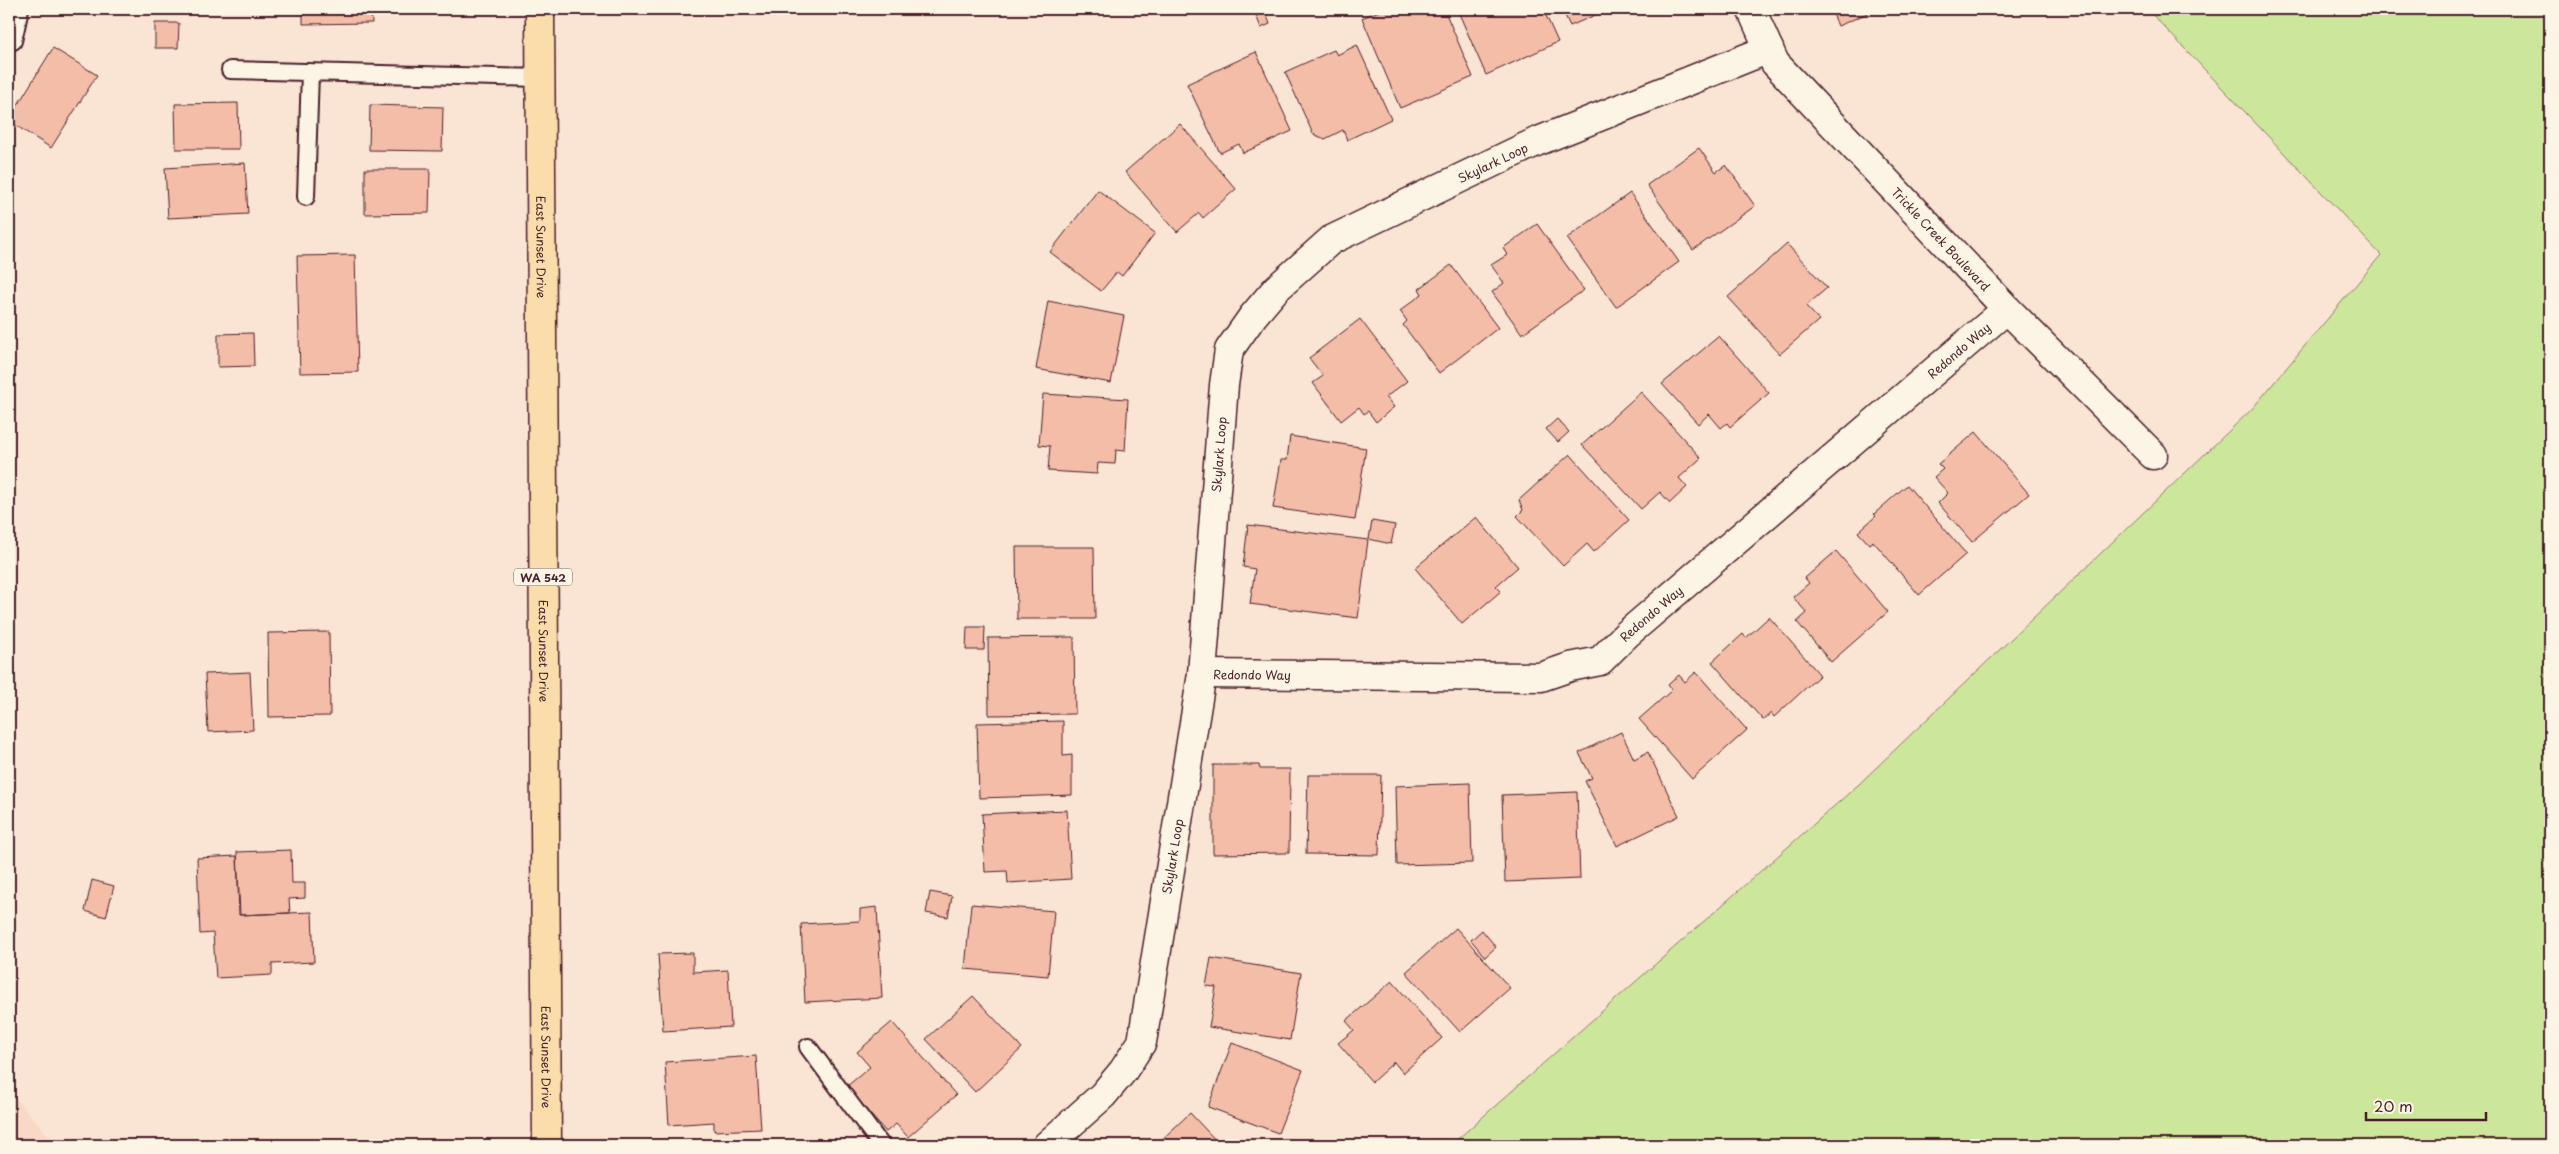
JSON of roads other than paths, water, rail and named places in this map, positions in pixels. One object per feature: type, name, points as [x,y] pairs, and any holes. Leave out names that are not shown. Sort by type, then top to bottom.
[{"type":"main road","name":"East Sunset Drive","points":[[540,9],[546,1145]]},
{"type":"street","name":"Trickle Creek Boulevard","points":[[1751,9],[1775,63],[2007,309],[2153,455]]},
{"type":"street","name":"Skylark Loop","points":[[1046,1145],[1103,1095],[1124,1071],[1142,1042],[1202,674],[1229,350],[1253,316],[1276,289],[1331,240],[1536,142],[1769,49]]},
{"type":"street","name":"Redondo Way","points":[[1202,674],[1542,677],[1570,667],[1600,661],[1627,634],[2007,309]]},
{"type":"lane","points":[[13,41],[20,9]]},
{"type":"lane","points":[[230,70],[540,78]]},
{"type":"lane","points":[[306,197],[310,72]]},
{"type":"lane","points":[[808,1047],[882,1145]]}]
